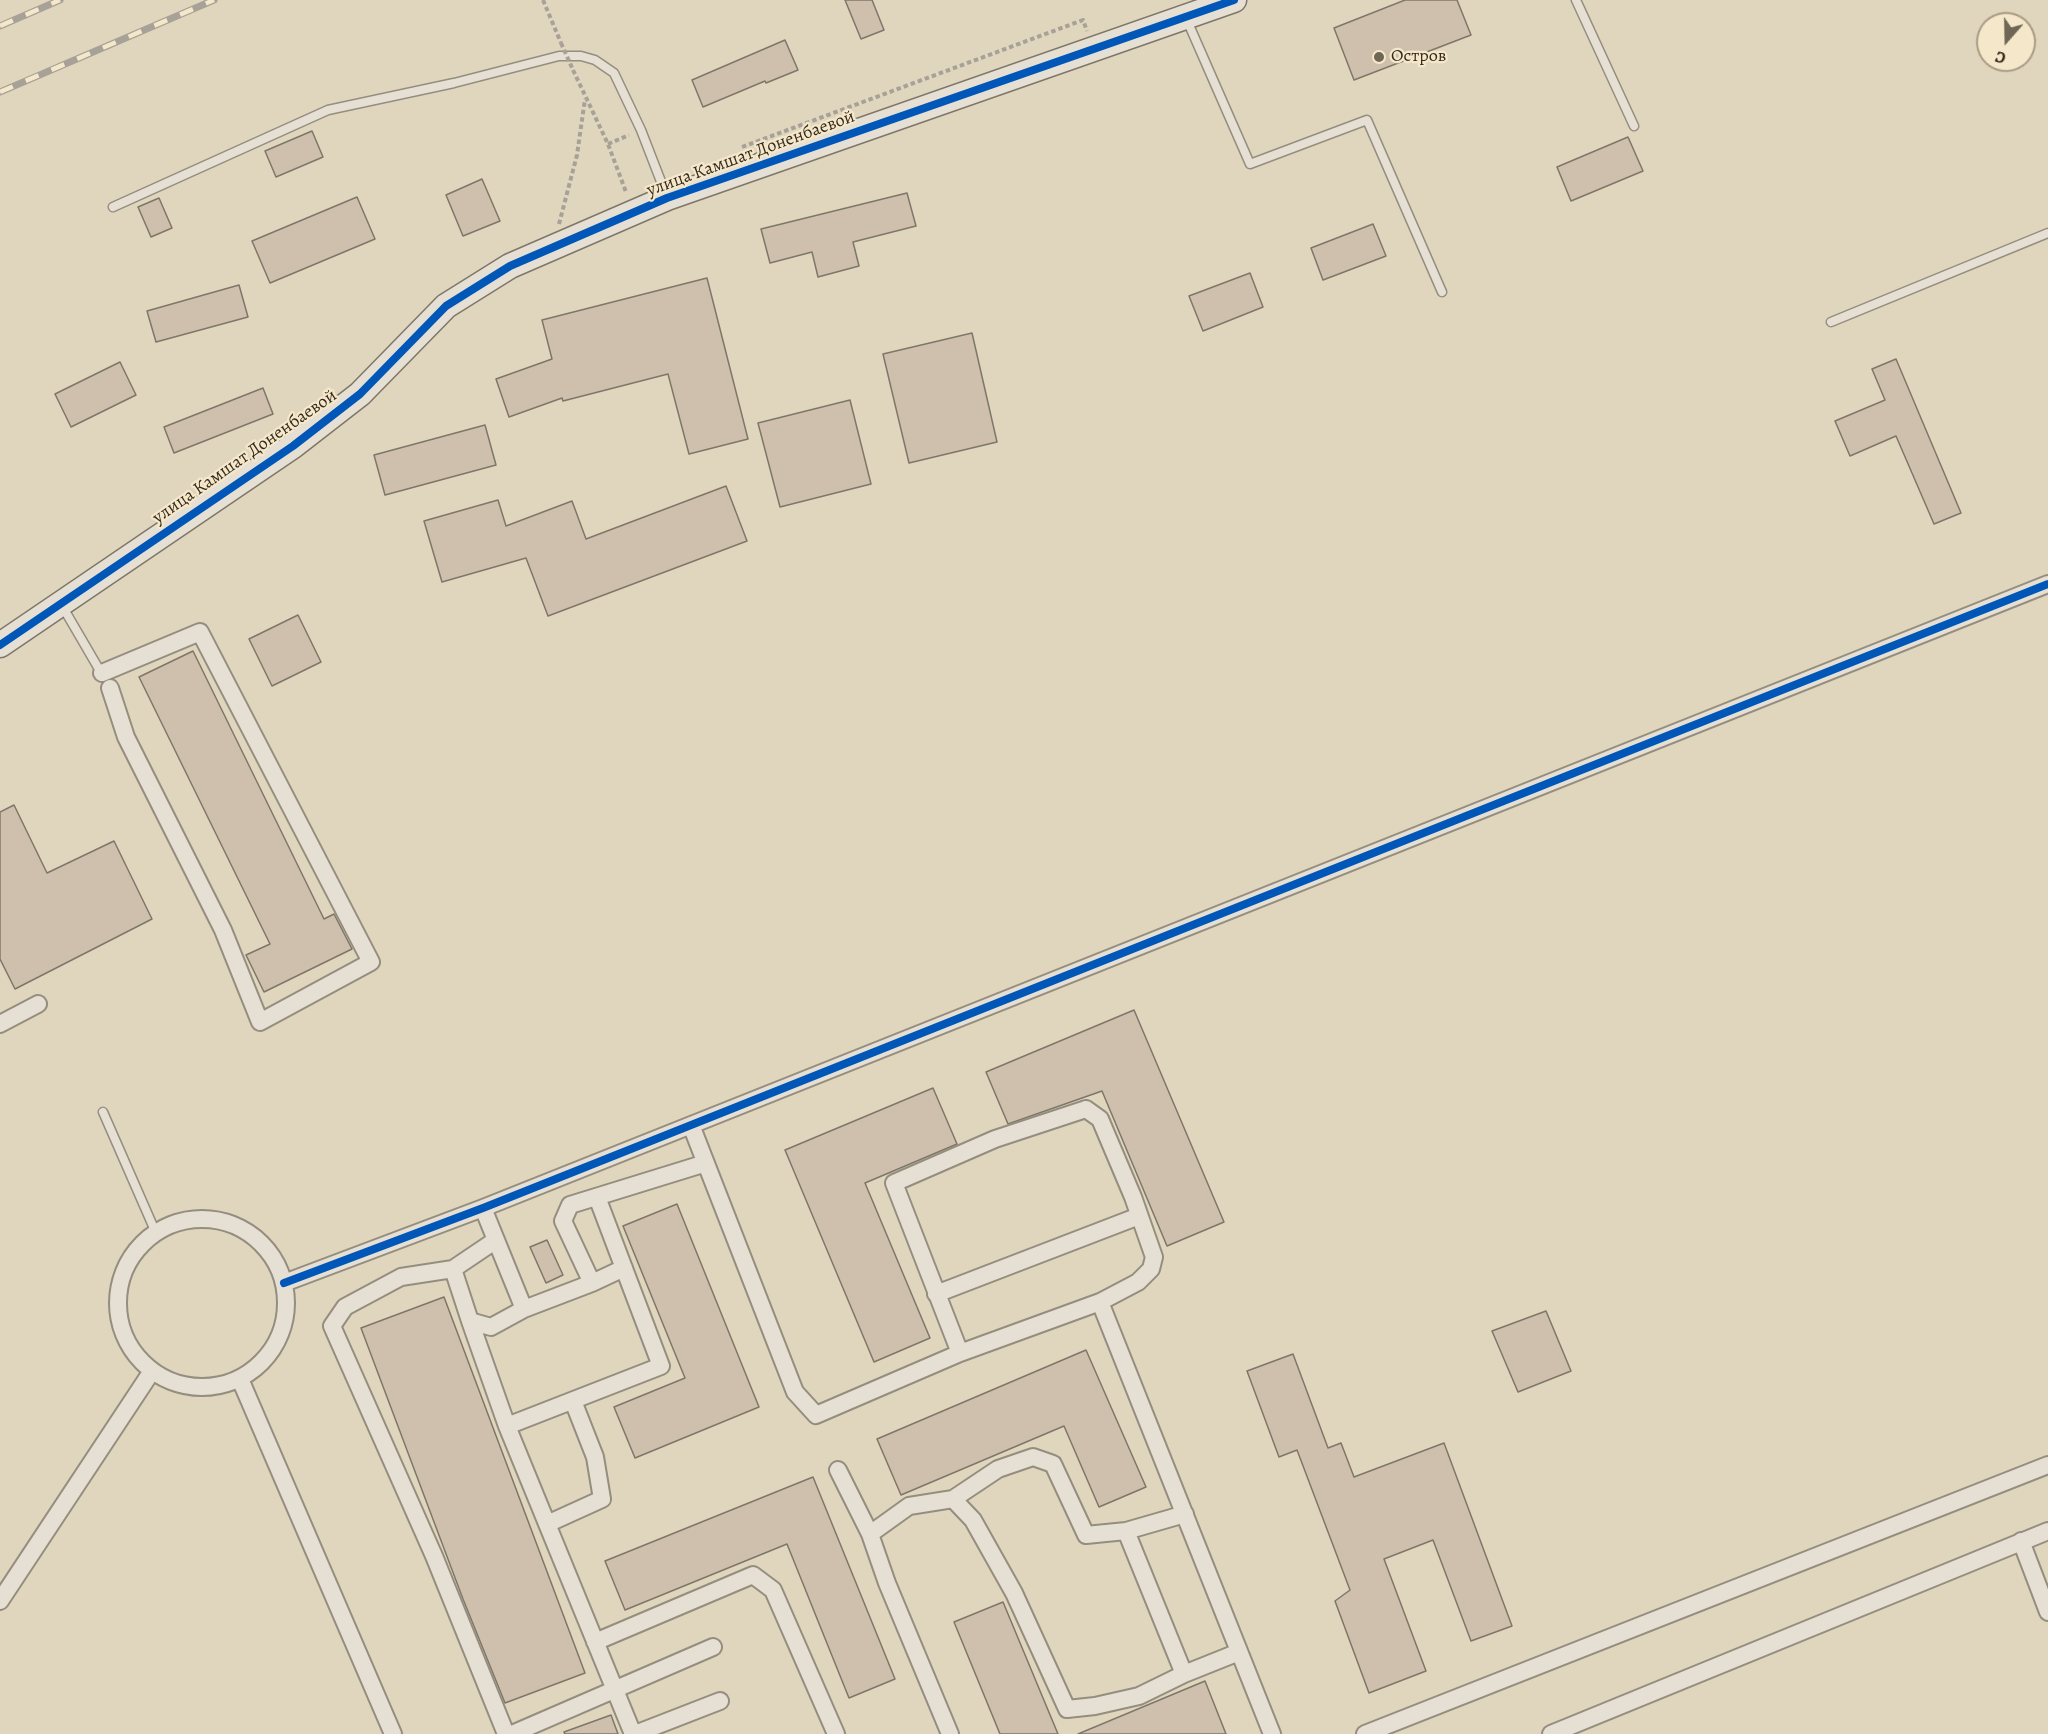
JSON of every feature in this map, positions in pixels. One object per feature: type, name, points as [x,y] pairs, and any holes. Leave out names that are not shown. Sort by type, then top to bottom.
[{"type":"street","name":"улица Камшат Доненбаевой","points":[[0,645],[293,446],[360,394],[446,306],[510,266],[667,198],[1234,0]]},
{"type":"street","points":[[284,1283],[483,1208],[2048,584]]},
{"type":"street","points":[[200,632],[371,962],[260,1022],[223,930],[126,737],[106,680],[200,632]]},
{"type":"street","points":[[0,1024],[39,1004]]},
{"type":"street","points":[[691,1125],[795,1392],[816,1415],[960,1353],[1100,1302],[1138,1282],[1151,1269],[1154,1257],[1100,1119],[1086,1109],[995,1139],[894,1183],[960,1353]]},
{"type":"street","points":[[592,1282],[563,1221],[570,1205],[706,1163]]},
{"type":"street","points":[[507,1426],[662,1366],[597,1197]]},
{"type":"street","points":[[483,1208],[524,1309]]},
{"type":"street","points":[[936,1294],[1139,1216]]},
{"type":"street","points":[[207,1219],[233,1225],[256,1238],[273,1258],[284,1283],[285,1317],[283,1328],[273,1348],[259,1366],[240,1378],[218,1386],[195,1387],[172,1382],[152,1371],[135,1354],[124,1335],[118,1312],[119,1289],[126,1267],[138,1248],[156,1233],[180,1222],[207,1219]]},
{"type":"street","points":[[496,1240],[453,1269],[401,1276],[345,1307],[332,1326],[512,1734],[713,1647]]},
{"type":"street","points":[[470,1321],[491,1327],[524,1309],[624,1268]]},
{"type":"street","points":[[453,1269],[507,1426],[634,1734],[720,1701]]},
{"type":"street","points":[[1100,1302],[1272,1734]]},
{"type":"street","points":[[0,1601],[152,1371]]},
{"type":"street","points":[[240,1378],[393,1734]]},
{"type":"street","points":[[547,1524],[602,1499],[595,1457],[573,1401]]},
{"type":"street","points":[[870,1534],[909,1506],[953,1499],[998,1469],[1033,1457],[1053,1464],[1086,1535],[1126,1531],[1185,1514]]},
{"type":"street","points":[[1365,1734],[2048,1465]]},
{"type":"street","points":[[838,1470],[870,1534],[887,1583],[950,1734]]},
{"type":"street","points":[[953,1499],[972,1520],[1014,1593],[1066,1709],[1095,1706],[1139,1696],[1184,1674],[1239,1652]]},
{"type":"street","points":[[1551,1734],[2048,1530]]},
{"type":"street","points":[[1126,1531],[1184,1674]]},
{"type":"street","points":[[2021,1541],[2048,1612]]},
{"type":"street","points":[[595,1642],[753,1575],[773,1590],[836,1734]]},
{"type":"lane","points":[[1576,0],[1634,126]]},
{"type":"lane","points":[[1186,18],[1250,164],[1367,120],[1442,292]]},
{"type":"lane","points":[[113,207],[328,110],[454,83],[559,56],[581,56],[595,60],[614,73],[641,130],[667,198]]},
{"type":"lane","points":[[1831,322],[2048,233]]},
{"type":"lane","points":[[61,604],[106,680]]},
{"type":"lane","points":[[103,1112],[156,1233]]},
{"type":"path","points":[[543,0],[585,98],[577,155],[558,227]]},
{"type":"path","points":[[732,151],[1083,20],[1093,50]]},
{"type":"path","points":[[608,144],[641,130]]},
{"type":"building","points":[[845,0],[872,0],[884,30],[861,39]]},
{"type":"building","name":"Остров","points":[[1405,0],[1457,0],[1471,35],[1354,80],[1334,28]]},
{"type":"building","points":[[785,40],[798,70],[703,107],[692,80]]},
{"type":"building","points":[[312,131],[323,157],[276,177],[265,151]]},
{"type":"building","points":[[1628,137],[1643,171],[1571,201],[1557,167]]},
{"type":"building","points":[[482,179],[500,221],[463,236],[446,195]]},
{"type":"building","points":[[907,193],[916,226],[853,242],[859,266],[818,277],[812,252],[770,263],[761,229]]},
{"type":"building","points":[[357,197],[375,239],[270,283],[252,241]]},
{"type":"building","points":[[159,198],[172,228],[151,237],[138,207]]},
{"type":"building","points":[[1373,224],[1386,256],[1323,280],[1311,248]]},
{"type":"building","points":[[1250,273],[1263,307],[1203,331],[1189,296]]},
{"type":"building","points":[[707,278],[748,439],[689,454],[668,374],[563,401],[562,398],[509,417],[496,379],[552,359],[542,320]]},
{"type":"building","points":[[239,285],[248,317],[156,342],[147,311]]},
{"type":"building","points":[[972,333],[997,442],[909,463],[883,354]]},
{"type":"building","points":[[1896,359],[1961,513],[1934,524],[1896,436],[1850,456],[1835,421],[1885,400],[1872,369]]},
{"type":"building","points":[[120,362],[136,395],[71,427],[55,394]]},
{"type":"building","points":[[263,388],[273,414],[174,453],[164,427]]},
{"type":"building","points":[[850,400],[871,484],[780,507],[758,423]]},
{"type":"building","points":[[485,425],[496,465],[385,495],[374,455]]},
{"type":"building","points":[[726,486],[747,541],[548,616],[526,558],[442,582],[424,521],[498,500],[506,526],[572,501],[586,539]]},
{"type":"building","points":[[298,615],[321,662],[272,686],[249,639]]},
{"type":"building","points":[[193,651],[324,919],[334,914],[352,949],[264,992],[246,955],[270,944],[139,677]]},
{"type":"building","points":[[14,805],[47,873],[114,841],[152,919],[15,989],[0,959],[0,812]]},
{"type":"building","points":[[1134,1010],[1224,1222],[1167,1246],[1102,1091],[1008,1124],[986,1072]]},
{"type":"building","points":[[933,1088],[957,1144],[865,1183],[930,1338],[874,1362],[785,1150]]},
{"type":"building","points":[[677,1204],[759,1407],[635,1458],[614,1407],[685,1378],[623,1226]]},
{"type":"building","points":[[547,1240],[563,1275],[546,1283],[530,1247]]},
{"type":"building","points":[[444,1297],[585,1673],[505,1703],[463,1599],[361,1328]]},
{"type":"building","points":[[1546,1311],[1571,1371],[1518,1392],[1492,1331]]},
{"type":"building","points":[[1086,1350],[1146,1487],[1099,1507],[1064,1426],[901,1495],[877,1439]]},
{"type":"building","points":[[1293,1354],[1328,1448],[1341,1443],[1354,1477],[1444,1443],[1512,1626],[1471,1641],[1433,1540],[1384,1559],[1426,1671],[1369,1693],[1335,1601],[1350,1590],[1297,1450],[1279,1457],[1247,1371]]},
{"type":"building","points":[[813,1477],[895,1679],[849,1698],[787,1544],[625,1610],[605,1561]]},
{"type":"building","points":[[1003,1602],[1058,1734],[1000,1734],[954,1622]]},
{"type":"building","points":[[1205,1681],[1226,1734],[1078,1734]]},
{"type":"building","points":[[611,1715],[618,1734],[565,1734],[564,1732]]},
{"type":"railway","points":[[0,26],[60,0]]},
{"type":"railway","points":[[0,92],[214,0]]},
{"type":"cycle path","points":[[0,645],[293,446],[360,394],[446,306],[510,266],[667,198],[1234,0]]},
{"type":"cycle path","points":[[284,1283],[483,1208],[2048,584]]},
{"type":"place","name":"Остров","points":[[1379,57]]}]
